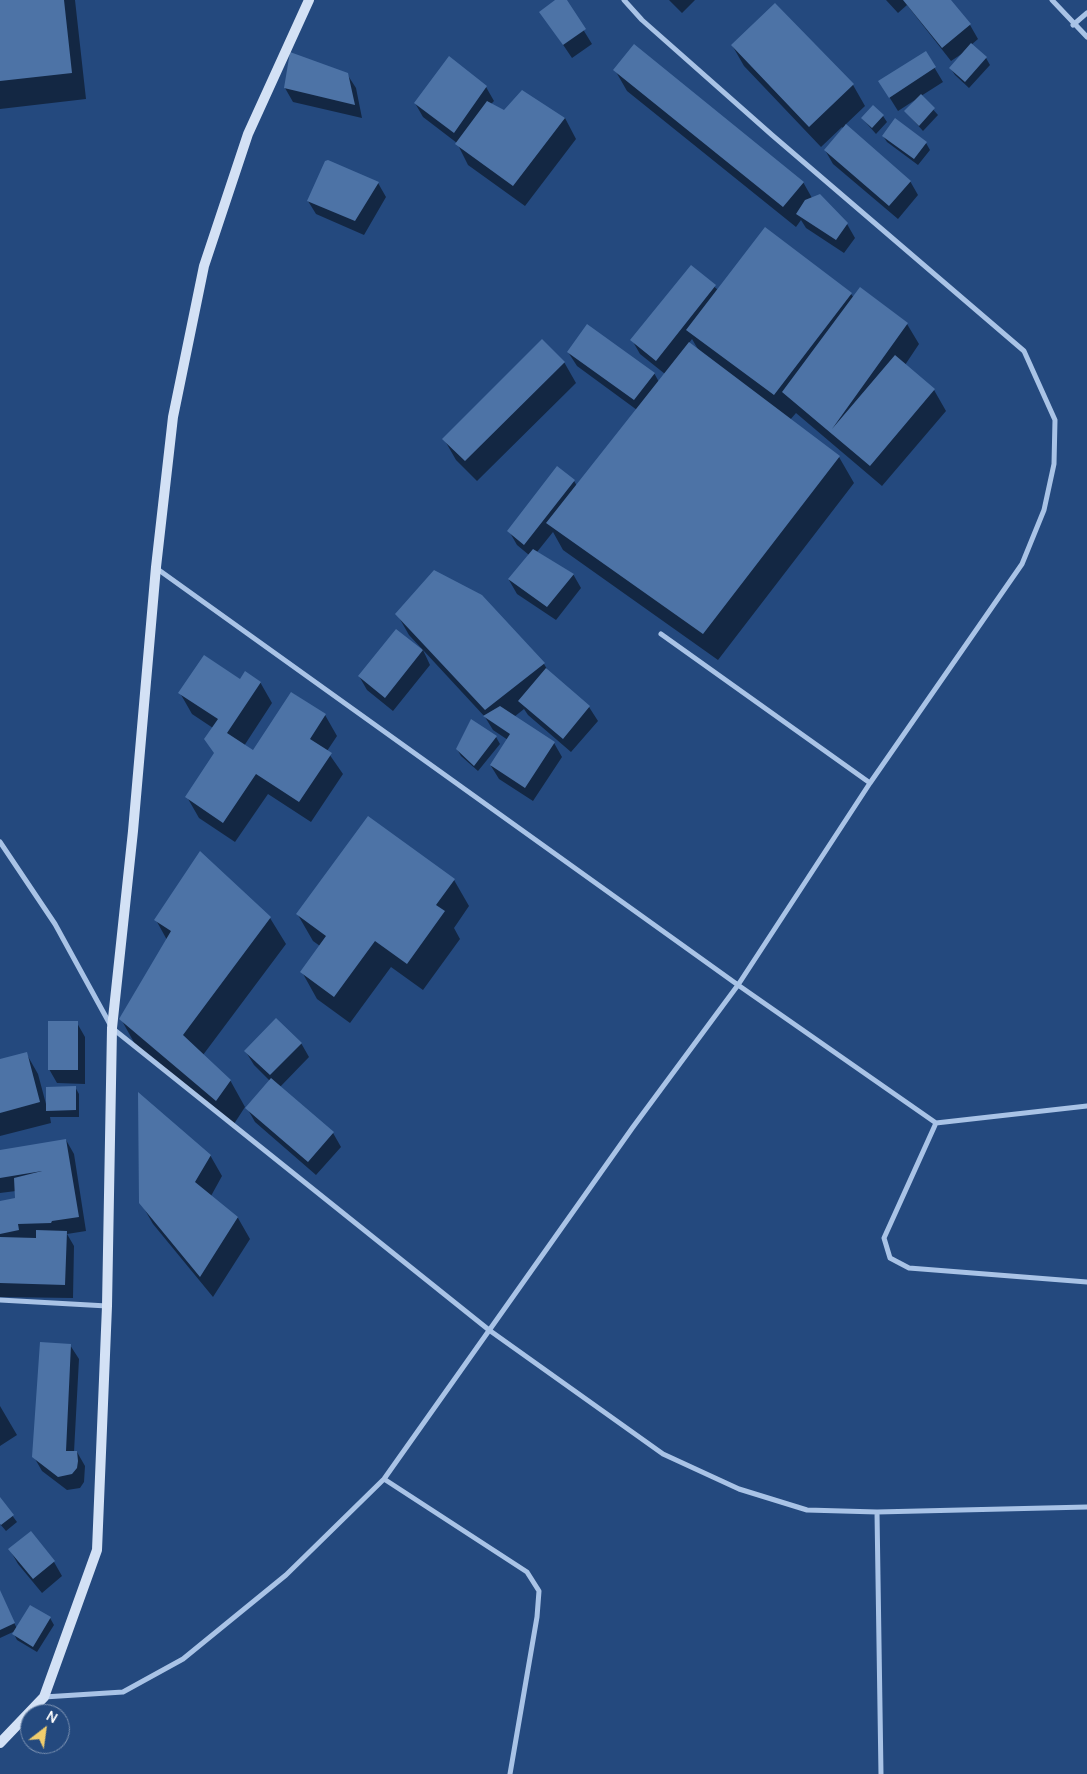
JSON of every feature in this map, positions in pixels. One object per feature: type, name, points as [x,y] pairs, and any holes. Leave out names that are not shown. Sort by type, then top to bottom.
[{"type":"main road","points":[[0,1743],[44,1697],[97,1550],[107,1306],[112,1028],[133,831],[156,567],[173,417],[204,266],[248,134],[309,0]]},
{"type":"street","points":[[44,1697],[123,1692],[183,1659],[286,1575],[384,1478],[738,985],[870,784],[1022,564],[1044,510],[1054,464],[1055,420],[1024,351],[772,135],[642,20],[624,0]]},
{"type":"street","points":[[1052,0],[1087,37]]},
{"type":"street","points":[[1073,24],[1087,13]]},
{"type":"street","points":[[156,567],[738,985],[936,1122],[1087,1106]]},
{"type":"street","points":[[661,634],[870,784]]},
{"type":"street","points":[[0,842],[55,924],[112,1028],[489,1330],[663,1454],[739,1489],[807,1510],[877,1512],[1087,1507]]},
{"type":"street","points":[[936,1122],[884,1238],[890,1258],[908,1268],[1087,1282]]},
{"type":"street","points":[[0,1300],[107,1306]]},
{"type":"street","points":[[384,1478],[527,1572],[539,1591],[537,1617],[510,1774]]},
{"type":"street","points":[[877,1512],[881,1774]]},
{"type":"building","points":[[0,0],[64,0],[72,73],[0,81]]},
{"type":"building","points":[[555,0],[567,0],[586,29],[563,45],[539,12]]},
{"type":"building","points":[[903,0],[951,0],[971,24],[942,48]]},
{"type":"building","points":[[775,3],[854,84],[809,127],[731,45]]},
{"type":"building","points":[[971,43],[987,57],[965,82],[949,68]]},
{"type":"building","points":[[634,44],[804,182],[783,207],[613,70]]},
{"type":"building","points":[[926,51],[936,67],[889,98],[878,81]]},
{"type":"building","points":[[290,52],[348,73],[355,105],[284,88]]},
{"type":"building","points":[[449,56],[487,86],[454,133],[414,103]]},
{"type":"building","points":[[522,90],[565,118],[513,186],[455,144],[487,101],[504,110]]},
{"type":"building","points":[[921,94],[935,108],[919,126],[904,111]]},
{"type":"building","points":[[873,105],[884,115],[872,128],[861,118]]},
{"type":"building","points":[[895,118],[927,142],[914,159],[882,136]]},
{"type":"building","points":[[846,124],[911,181],[889,206],[824,150]]},
{"type":"building","points":[[328,160],[379,182],[355,221],[307,201],[325,161]]},
{"type":"building","points":[[820,194],[848,223],[836,240],[796,214],[805,200]]},
{"type":"building","points":[[765,227],[852,293],[774,395],[686,330]]},
{"type":"building","points":[[691,265],[716,285],[656,361],[630,340]]},
{"type":"building","points":[[860,287],[908,323],[832,429],[895,355],[935,389],[870,466],[782,392]]},
{"type":"building","points":[[587,324],[655,373],[634,400],[567,352]]},
{"type":"building","points":[[542,339],[565,362],[465,461],[442,439]]},
{"type":"building","points":[[689,342],[840,456],[703,634],[546,523]]},
{"type":"building","points":[[557,466],[575,480],[524,545],[507,531]]},
{"type":"building","points":[[533,549],[574,574],[547,607],[508,579]]},
{"type":"building","points":[[434,570],[482,595],[545,663],[485,710],[395,614]]},
{"type":"building","points":[[396,629],[423,650],[385,698],[358,676]]},
{"type":"building","points":[[204,655],[240,679],[245,671],[261,682],[227,733],[253,750],[291,692],[326,714],[310,739],[332,753],[299,802],[256,774],[223,823],[185,797],[214,753],[204,739],[218,719],[178,693]]},
{"type":"building","points":[[546,668],[590,706],[563,739],[518,701]]},
{"type":"building","points":[[500,706],[555,742],[525,788],[490,765],[510,734],[483,716]]},
{"type":"building","points":[[471,719],[497,736],[474,766],[456,749]]},
{"type":"building","points":[[368,816],[455,879],[436,905],[445,911],[407,964],[375,941],[334,997],[300,972],[326,936],[296,914]]},
{"type":"building","points":[[200,851],[271,917],[183,1035],[231,1080],[216,1101],[119,1019],[171,931],[154,920]]},
{"type":"building","points":[[276,1018],[302,1043],[270,1075],[244,1051]]},
{"type":"building","points":[[48,1021],[78,1021],[78,1070],[48,1070]]},
{"type":"building","points":[[27,1052],[40,1102],[0,1113],[0,1059]]},
{"type":"building","points":[[271,1078],[334,1132],[308,1162],[245,1108]]},
{"type":"building","points":[[76,1086],[76,1110],[46,1111],[46,1087]]},
{"type":"building","points":[[138,1092],[211,1155],[195,1182],[238,1217],[200,1277],[139,1203]]},
{"type":"building","points":[[66,1139],[79,1217],[52,1221],[51,1223],[18,1224],[19,1230],[0,1234],[0,1201],[15,1198],[14,1178],[42,1171],[0,1178],[0,1150]]},
{"type":"building","points":[[36,1230],[67,1231],[65,1285],[0,1283],[0,1237],[36,1238]]},
{"type":"building","points":[[40,1342],[71,1344],[66,1451],[77,1451],[78,1461],[77,1468],[72,1474],[58,1477],[32,1457]]},
{"type":"building","points":[[0,1497],[14,1515],[1,1525],[0,1524]]},
{"type":"building","points":[[31,1531],[55,1561],[33,1579],[8,1549]]},
{"type":"building","points":[[0,1590],[15,1623],[0,1630]]},
{"type":"building","points":[[30,1605],[51,1617],[33,1647],[12,1634]]}]
